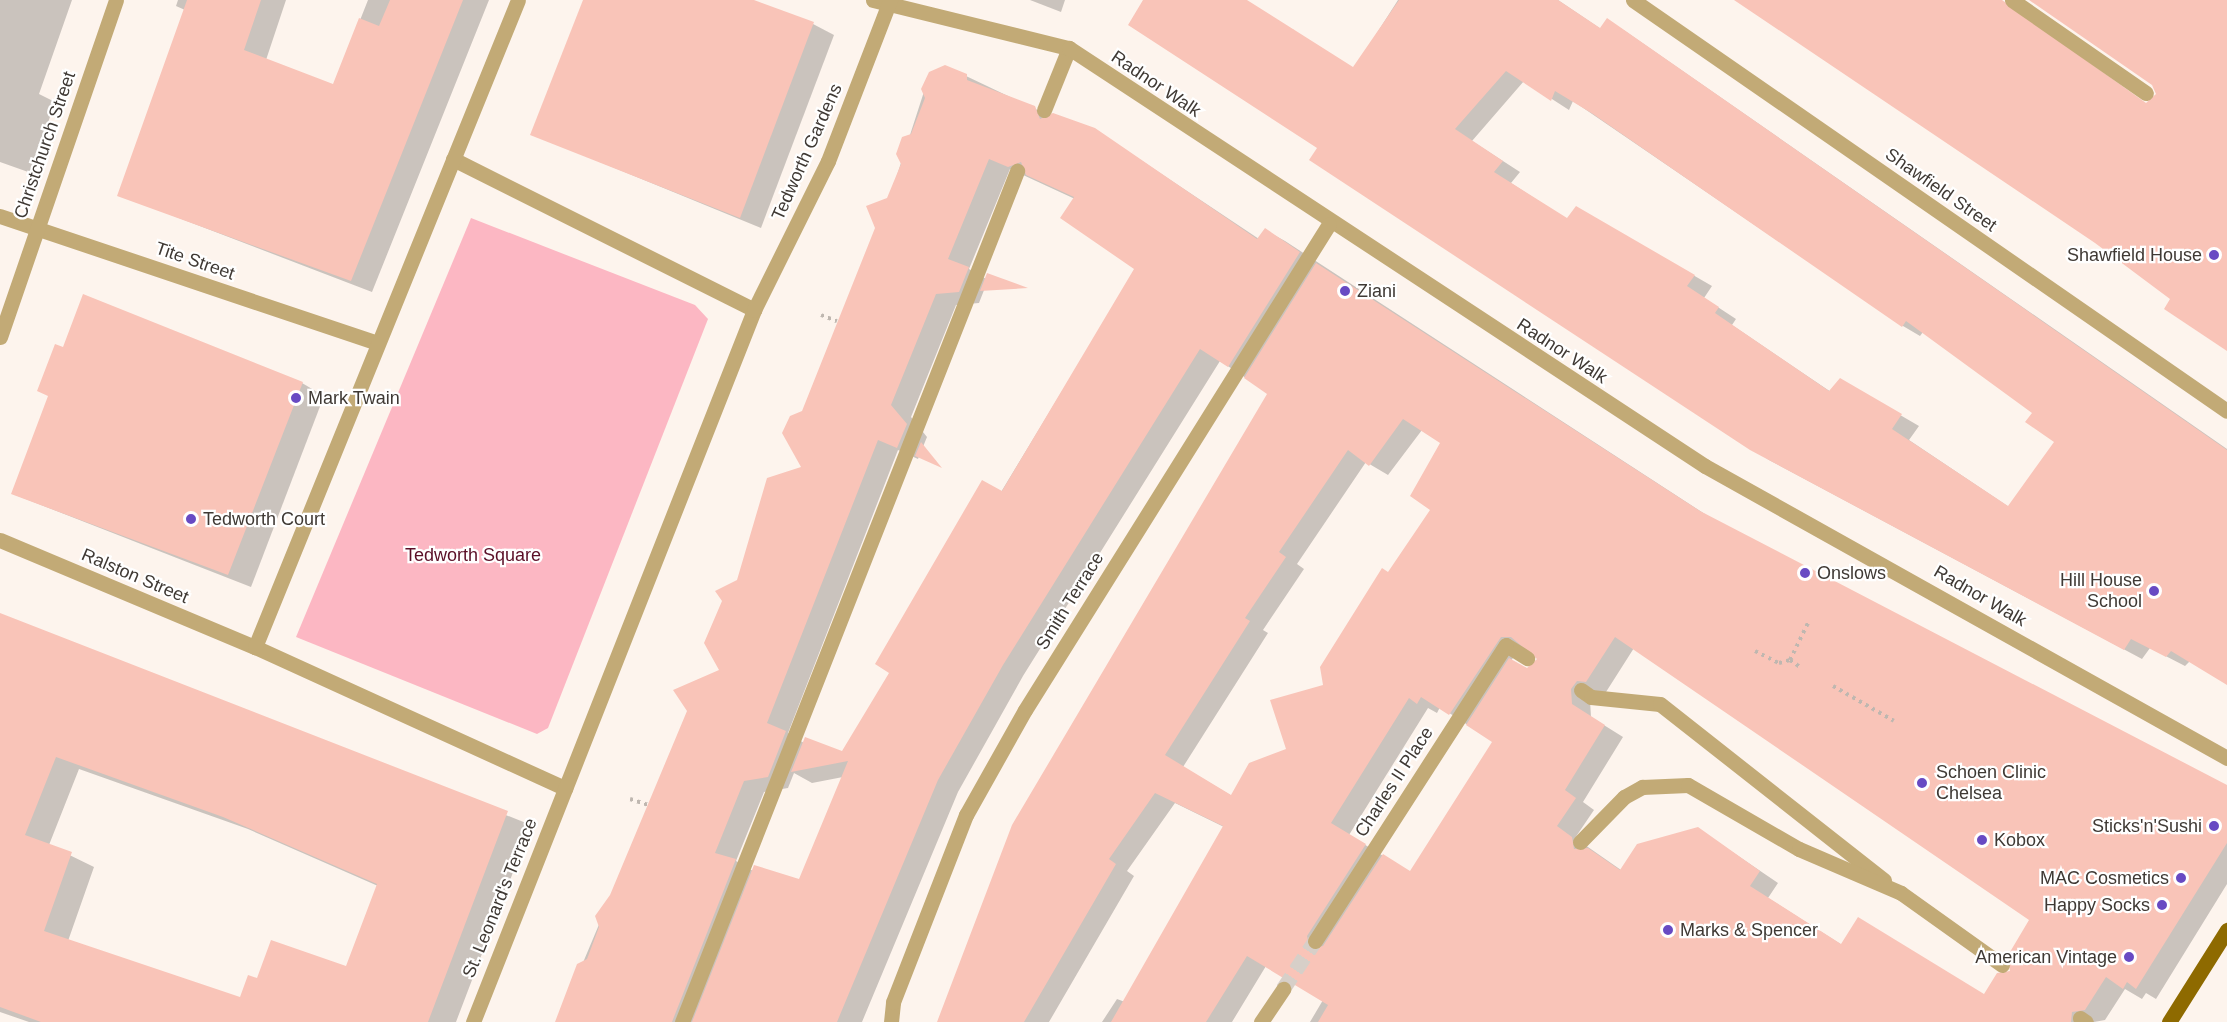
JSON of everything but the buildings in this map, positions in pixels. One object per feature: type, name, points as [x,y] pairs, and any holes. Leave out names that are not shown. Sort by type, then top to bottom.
[{"type":"main road","points":[[2169,1022],[2227,930]]},
{"type":"street","name":"Christchurch Street","points":[[0,337],[116,0]]},
{"type":"street","points":[[453,159],[754,310],[565,788],[255,647],[377,343],[518,0]]},
{"type":"street","name":"Radnor Walk","points":[[873,0],[1069,48],[1329,224],[1705,466],[2227,758]]},
{"type":"street","name":"Shawfield Street","points":[[1632,0],[2227,411]]},
{"type":"street","points":[[2012,0],[2146,93]]},
{"type":"street","name":"Tedworth Gardens","points":[[754,310],[828,161],[889,3]]},
{"type":"street","points":[[1044,110],[1069,48]]},
{"type":"street","points":[[682,1022],[1017,171]]},
{"type":"street","name":"Tite Street","points":[[0,216],[377,343]]},
{"type":"street","name":"Smith Terrace","points":[[891,1022],[893,1002],[966,815],[1025,710],[1329,224]]},
{"type":"street","name":"Ralston Street","points":[[0,540],[255,647]]},
{"type":"street","name":"Charles II Place","points":[[1315,941],[1506,645],[1527,657]]},
{"type":"street","points":[[1581,690],[1591,697],[1660,704],[1901,893],[2002,965]]},
{"type":"street","points":[[1580,842],[1609,810],[1642,787],[1688,785],[1799,849],[1901,893]]},
{"type":"street","name":"St. Leonard's Terrace","points":[[473,1022],[565,788]]},
{"type":"street","points":[[1262,1022],[1282,989]]},
{"type":"path","points":[[821,315],[837,321]]},
{"type":"path","points":[[1755,651],[1779,663],[1790,660],[1808,623]]},
{"type":"path","points":[[1790,660],[1800,667]]},
{"type":"path","points":[[1833,686],[1894,721]]},
{"type":"path","points":[[630,799],[648,806]]},
{"type":"green space","name":"Tedworth Square","points":[[471,218],[695,305],[708,319],[548,728],[537,734],[296,637]]},
{"type":"tunnel","points":[[1283,989],[1315,941]]},
{"type":"place","name":"Shawfield House","points":[[2214,255]]},
{"type":"place","name":"Ziani","points":[[1345,291]]},
{"type":"place","name":"Mark Twain","points":[[296,398]]},
{"type":"place","name":"Tedworth Court","points":[[191,519]]},
{"type":"place","name":"Onslows","points":[[1805,573]]},
{"type":"place","name":"Hill House School","points":[[2154,591]]},
{"type":"place","name":"Schoen Clinic Chelsea","points":[[1922,783]]},
{"type":"place","name":"Sticks'n'Sushi","points":[[2214,826]]},
{"type":"place","name":"Kobox","points":[[1982,840]]},
{"type":"place","name":"MAC Cosmetics","points":[[2181,878]]},
{"type":"place","name":"Happy Socks","points":[[2162,905]]},
{"type":"place","name":"Marks & Spencer","points":[[1668,930]]},
{"type":"place","name":"American Vintage","points":[[2129,957]]}]
